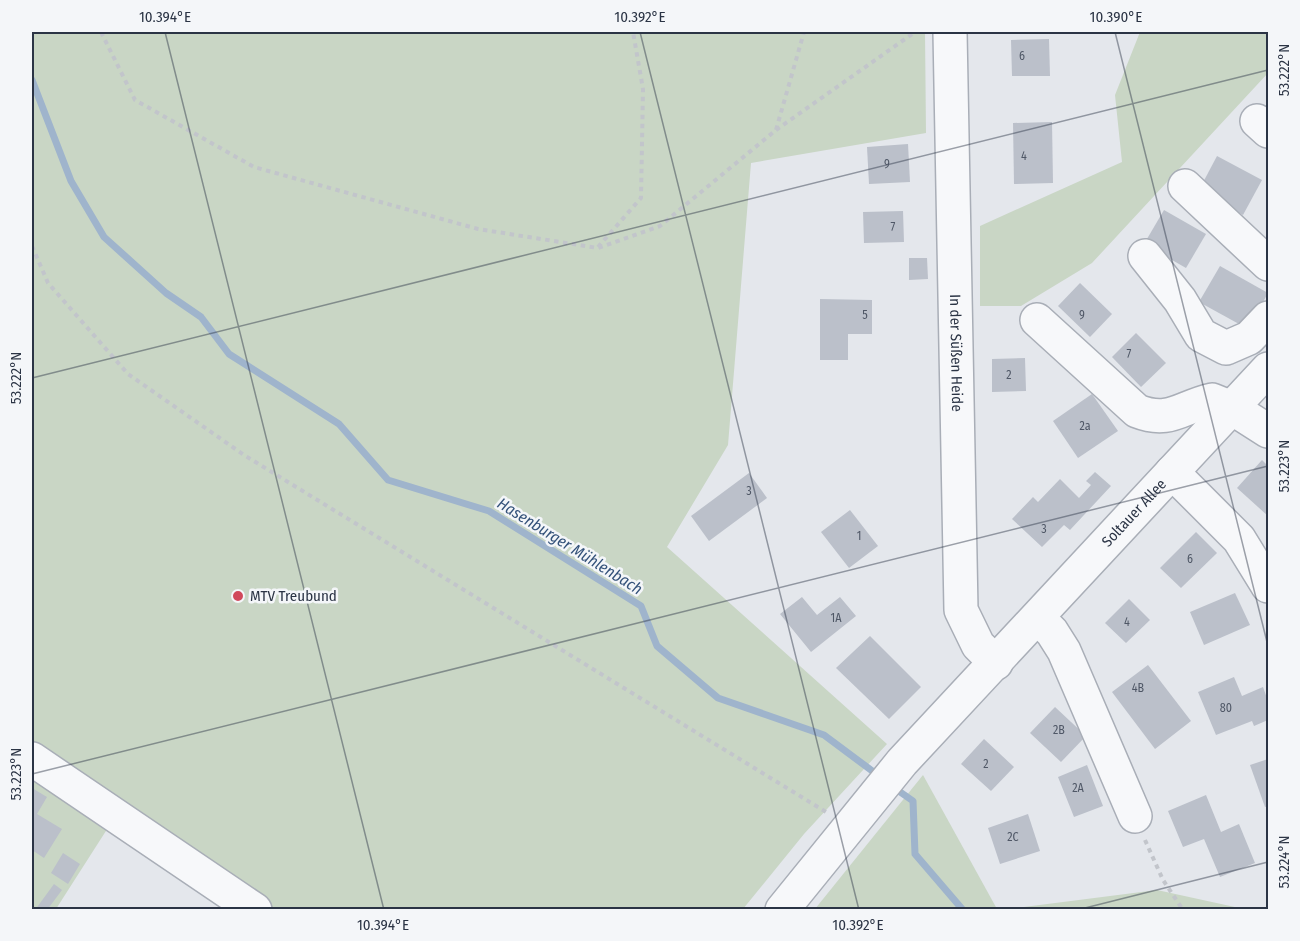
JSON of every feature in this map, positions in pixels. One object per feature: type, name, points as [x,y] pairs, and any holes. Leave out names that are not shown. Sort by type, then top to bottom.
[{"type":"street","name":"In der Süßen Heide","points":[[950,32],[961,610],[978,645],[996,663]]},
{"type":"street","points":[[1185,186],[1269,264]]},
{"type":"street","points":[[1145,256],[1180,300],[1201,335],[1226,348],[1249,338],[1269,318]]},
{"type":"street","points":[[1037,320],[1137,411],[1164,417],[1212,400],[1232,408],[1269,431]]},
{"type":"street","name":"Soltauer Allee","points":[[849,827],[903,762],[1269,369]]},
{"type":"street","points":[[1172,472],[1239,539],[1268,586]]},
{"type":"street","points":[[1038,618],[1052,632],[1064,651],[1135,816]]},
{"type":"street","points":[[32,759],[255,909]]},
{"type":"street","points":[[782,909],[849,827]]},
{"type":"path","points":[[101,32],[135,100],[254,167],[478,229],[598,248],[660,226],[776,130],[915,32]]},
{"type":"path","points":[[598,248],[641,198],[643,89],[633,32]]},
{"type":"path","points":[[776,130],[804,32]]},
{"type":"path","points":[[32,246],[48,283],[128,374],[244,455],[849,827]]},
{"type":"path","points":[[1135,816],[1163,880],[1183,909]]},
{"type":"green space","points":[[32,32],[925,32],[926,133],[751,163],[728,445],[667,547],[887,744],[804,834],[743,909],[271,909],[120,809],[56,909],[32,909]]},
{"type":"green space","points":[[1140,32],[1268,32],[1268,73],[1092,263],[1021,306],[980,306],[980,226],[1122,162],[1115,95]]},
{"type":"green space","points":[[923,775],[997,909],[815,909]]},
{"type":"green space","points":[[1157,890],[1244,909],[1009,909]]},
{"type":"building","points":[[1049,39],[1050,76],[1012,76],[1011,40]]},
{"type":"building","points":[[1052,122],[1053,183],[1014,184],[1013,123]]},
{"type":"building","points":[[908,144],[910,182],[869,184],[867,147]]},
{"type":"building","points":[[1217,156],[1262,180],[1243,215],[1199,190]]},
{"type":"building","points":[[1164,210],[1206,234],[1186,268],[1144,244]]},
{"type":"building","points":[[903,211],[904,242],[864,243],[863,212]]},
{"type":"building","points":[[909,258],[927,258],[928,279],[909,280]]},
{"type":"building","points":[[1220,266],[1268,293],[1248,329],[1199,302]]},
{"type":"building","points":[[1080,283],[1112,314],[1090,337],[1058,306]]},
{"type":"building","points":[[820,299],[872,300],[872,334],[848,334],[848,360],[820,360]]},
{"type":"building","points":[[1136,333],[1166,363],[1141,387],[1112,357]]},
{"type":"building","points":[[1025,358],[1026,391],[992,392],[992,359]]},
{"type":"building","points":[[1092,394],[1118,431],[1078,458],[1053,421]]},
{"type":"building","points":[[1262,460],[1268,466],[1268,516],[1237,488]]},
{"type":"building","points":[[1095,472],[1111,486],[1070,530],[1064,525],[1042,547],[1012,519],[1033,497],[1038,502],[1060,479],[1079,498],[1091,485],[1086,481]]},
{"type":"building","points":[[749,473],[767,498],[709,541],[691,516]]},
{"type":"building","points":[[850,510],[878,546],[849,568],[821,532]]},
{"type":"building","points":[[1196,532],[1217,553],[1181,588],[1160,568]]},
{"type":"building","points":[[1235,593],[1250,625],[1204,645],[1190,612]]},
{"type":"building","points":[[802,597],[817,615],[840,597],[856,616],[811,652],[780,614]]},
{"type":"building","points":[[1129,599],[1150,620],[1126,643],[1105,623]]},
{"type":"building","points":[[870,636],[921,687],[889,719],[836,668]]},
{"type":"building","points":[[1148,665],[1191,721],[1155,749],[1112,692]]},
{"type":"building","points":[[1234,677],[1242,696],[1263,687],[1268,701],[1268,720],[1254,726],[1252,721],[1216,735],[1198,692]]},
{"type":"building","points":[[1055,707],[1086,736],[1061,762],[1030,733]]},
{"type":"building","points":[[984,739],[1014,767],[991,791],[961,764]]},
{"type":"building","points":[[1268,759],[1268,806],[1265,807],[1250,765]]},
{"type":"building","points":[[1087,765],[1103,806],[1074,817],[1058,777]]},
{"type":"building","points":[[32,788],[47,797],[37,814],[62,829],[44,858],[32,850]]},
{"type":"building","points":[[1206,795],[1221,832],[1239,824],[1255,863],[1220,877],[1204,839],[1183,847],[1168,811]]},
{"type":"building","points":[[1028,814],[1040,851],[1000,864],[988,828]]},
{"type":"building","points":[[63,853],[80,864],[68,884],[51,873]]},
{"type":"building","points":[[54,884],[62,890],[47,910],[35,910]]},
{"type":"waterway","name":"Hasenburger Mühlenbach","points":[[32,80],[71,181],[104,237],[166,293],[201,317],[229,354],[339,424],[388,480],[489,511],[641,606],[657,646],[718,698],[824,735],[879,776]]},
{"type":"waterway","name":"Hasenburger Mühlenbach","points":[[893,787],[913,801],[915,854],[963,910]]},
{"type":"place","name":"MTV Treubund","points":[[238,596]]}]
